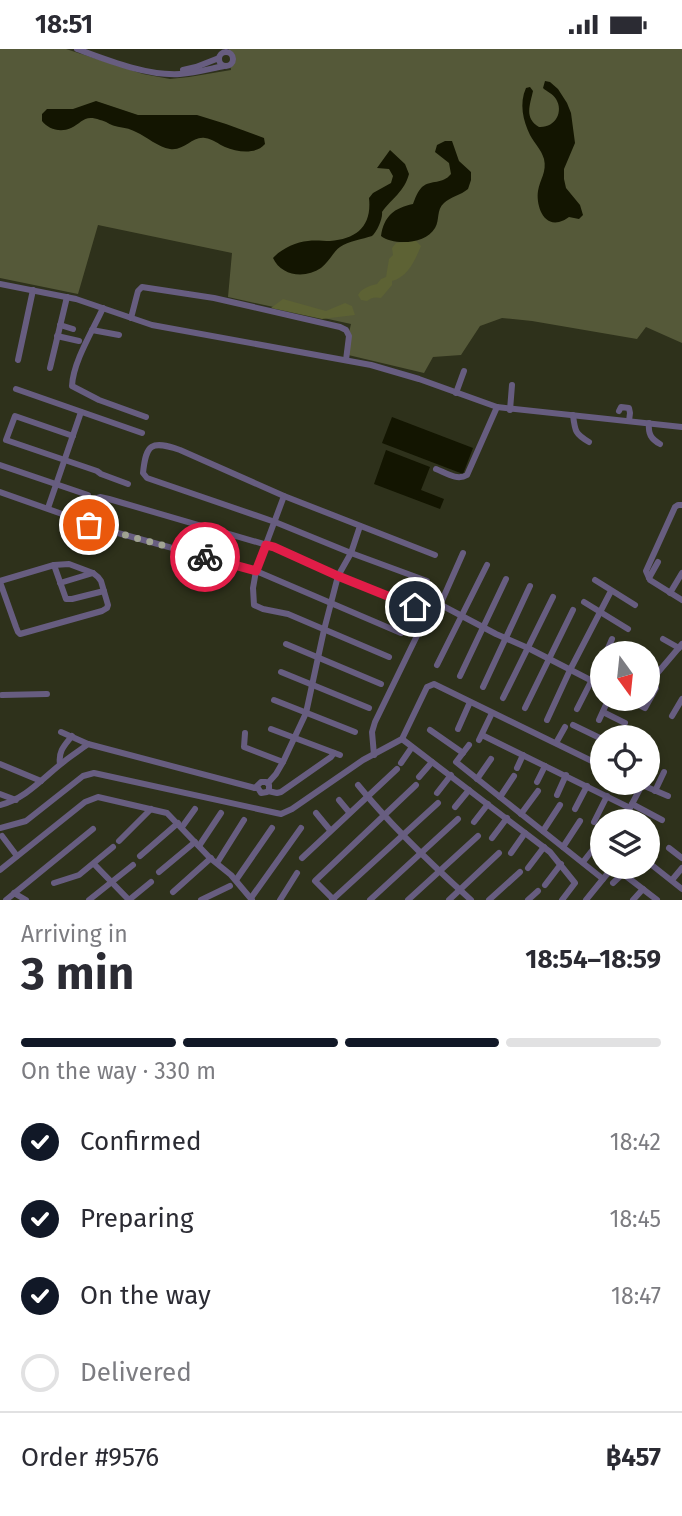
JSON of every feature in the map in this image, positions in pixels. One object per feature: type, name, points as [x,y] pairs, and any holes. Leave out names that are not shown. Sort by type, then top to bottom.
[{"type":"street","points":[[77,49],[127,65],[164,73],[188,73],[230,65],[233,59],[230,52],[227,52],[197,67],[164,73]]},
{"type":"street","points":[[220,54],[221,64],[224,66]]},
{"type":"street","points":[[0,292],[1,284],[33,290],[67,297],[152,325],[371,365],[510,410],[682,427]]},
{"type":"street","points":[[131,318],[139,288],[214,298],[346,330],[349,336],[346,360]]},
{"type":"street","points":[[18,360],[33,290]]},
{"type":"street","points":[[50,368],[67,297]]},
{"type":"street","points":[[103,308],[81,353],[72,386],[99,400],[146,417]]},
{"type":"street","points":[[60,325],[73,329]]},
{"type":"street","points":[[92,330],[119,335]]},
{"type":"street","points":[[57,336],[79,341]]},
{"type":"street","points":[[456,393],[464,371]]},
{"type":"street","points":[[510,410],[512,385]]},
{"type":"street","points":[[16,389],[142,433]]},
{"type":"street","points":[[436,469],[457,478],[467,475],[497,407]]},
{"type":"street","points":[[619,411],[623,407],[629,408],[629,421]]},
{"type":"street","points":[[48,508],[81,412]]},
{"type":"street","points":[[573,415],[575,431],[589,442]]},
{"type":"street","points":[[73,436],[15,416],[6,440],[128,484]]},
{"type":"street","points":[[649,423],[649,434],[660,444]]},
{"type":"street","points":[[427,581],[275,522],[147,478],[143,473],[147,451],[156,446],[173,448],[435,555]]},
{"type":"street","points":[[0,465],[88,495]]},
{"type":"street","points":[[0,492],[79,520]]},
{"type":"street","points":[[285,496],[256,571],[254,605],[288,614],[389,657]]},
{"type":"street","points":[[401,633],[256,571],[89,525],[88,519],[94,499],[110,499],[274,547],[415,607]]},
{"type":"street","points":[[682,505],[675,507],[646,571],[649,578],[682,600]]},
{"type":"street","points":[[268,787],[306,713],[338,576],[351,553],[360,526]]},
{"type":"street","points":[[440,605],[464,554]]},
{"type":"street","points":[[649,578],[658,562]]},
{"type":"street","points":[[69,563],[93,573],[101,581],[104,591],[108,605],[104,610],[23,634],[18,632],[3,597],[0,581],[69,563]]},
{"type":"street","points":[[54,565],[65,597],[69,600],[104,591]]},
{"type":"street","points":[[437,665],[487,565]]},
{"type":"street","points":[[60,583],[93,573]]},
{"type":"street","points":[[670,593],[682,573]]},
{"type":"street","points":[[460,676],[506,579]]},
{"type":"street","points":[[595,580],[635,605]]},
{"type":"street","points":[[483,687],[530,586]]},
{"type":"street","points":[[547,720],[611,591]]},
{"type":"street","points":[[503,698],[553,597]]},
{"type":"street","points":[[583,602],[628,629]]},
{"type":"street","points":[[374,755],[374,722],[429,611],[435,606],[440,605],[463,615],[505,639],[590,680]]},
{"type":"street","points":[[526,708],[573,610]]},
{"type":"street","points":[[660,668],[680,646],[663,639]]},
{"type":"street","points":[[286,644],[381,684]]},
{"type":"street","points":[[281,672],[369,708]]},
{"type":"street","points":[[0,828],[26,821],[83,776],[93,773],[281,814],[402,739],[427,687],[434,684],[590,760]]},
{"type":"street","points":[[578,709],[590,685]]},
{"type":"street","points":[[1,693],[47,694]]},
{"type":"street","points":[[274,699],[355,732]]},
{"type":"street","points":[[672,716],[682,699]]},
{"type":"street","points":[[458,729],[470,702]]},
{"type":"street","points":[[599,720],[603,712],[625,723]]},
{"type":"street","points":[[492,713],[480,737],[662,820]]},
{"type":"street","points":[[573,725],[590,733]]},
{"type":"street","points":[[556,743],[565,727]]},
{"type":"street","points":[[61,732],[88,744],[255,787],[261,782],[277,793],[337,754],[271,729]]},
{"type":"street","points":[[430,730],[463,753]]},
{"type":"street","points":[[246,733],[244,747],[283,762]]},
{"type":"street","points":[[60,764],[59,755],[72,736]]},
{"type":"street","points":[[402,739],[525,832],[561,864],[575,883],[562,900]]},
{"type":"street","points":[[0,805],[16,800],[88,744]]},
{"type":"street","points":[[469,745],[456,762],[590,868]]},
{"type":"street","points":[[302,858],[399,766],[412,747]]},
{"type":"street","points":[[500,797],[523,755]]},
{"type":"street","points":[[477,779],[491,759]]},
{"type":"street","points":[[419,777],[432,762]]},
{"type":"street","points":[[0,764],[41,781]]},
{"type":"street","points":[[537,782],[545,765]]},
{"type":"street","points":[[660,780],[664,772]]},
{"type":"street","points":[[437,793],[451,775]]},
{"type":"street","points":[[557,796],[566,775]]},
{"type":"street","points":[[358,785],[419,853],[471,900]]},
{"type":"street","points":[[416,785],[316,881],[333,900],[438,803]]},
{"type":"street","points":[[575,809],[587,786]]},
{"type":"street","points":[[455,807],[469,790]]},
{"type":"street","points":[[521,814],[538,790]]},
{"type":"street","points":[[660,793],[668,796]]},
{"type":"street","points":[[0,794],[16,800]]},
{"type":"street","points":[[629,809],[634,795]]},
{"type":"street","points":[[600,809],[607,796]]},
{"type":"street","points":[[0,870],[89,799],[98,797],[167,813],[236,880],[251,899],[301,828]]},
{"type":"street","points":[[339,800],[349,812]]},
{"type":"street","points":[[474,823],[488,804]]},
{"type":"street","points":[[543,831],[560,805]]},
{"type":"street","points":[[119,841],[151,809]]},
{"type":"street","points":[[141,856],[180,825],[195,809]]},
{"type":"street","points":[[159,872],[197,844],[221,813]]},
{"type":"street","points":[[316,813],[330,830]]},
{"type":"street","points":[[492,838],[507,818]]},
{"type":"street","points":[[370,900],[458,819]]},
{"type":"street","points":[[173,892],[214,861],[244,820]]},
{"type":"street","points":[[563,847],[580,821]]},
{"type":"street","points":[[236,880],[272,828]]},
{"type":"street","points":[[6,900],[93,829]]},
{"type":"street","points":[[511,853],[525,832]]},
{"type":"street","points":[[2,836],[17,856]]},
{"type":"street","points":[[408,900],[478,836]]},
{"type":"street","points":[[54,883],[79,876],[113,847]]},
{"type":"street","points":[[528,868],[544,847]]},
{"type":"street","points":[[669,848],[682,858]]},
{"type":"street","points":[[449,900],[499,853]]},
{"type":"street","points":[[583,862],[590,853]]},
{"type":"street","points":[[94,864],[129,900],[151,882]]},
{"type":"street","points":[[545,885],[561,864]]},
{"type":"street","points":[[89,900],[133,865]]},
{"type":"street","points":[[672,880],[682,868]]},
{"type":"street","points":[[660,871],[682,889]]},
{"type":"street","points":[[489,900],[520,872]]},
{"type":"street","points":[[280,900],[297,873]]},
{"type":"street","points":[[586,900],[603,879]]},
{"type":"street","points":[[613,883],[617,879]]},
{"type":"street","points":[[630,879],[657,900]]},
{"type":"street","points":[[206,899],[230,886]]},
{"type":"street","points":[[634,900],[643,889]]},
{"type":"street","points":[[528,900],[538,891]]},
{"type":"street","points":[[14,893],[26,900]]},
{"type":"green space","points":[[0,49],[66,49],[143,74],[170,79],[231,70],[229,49],[682,49],[682,343],[646,327],[637,339],[502,318],[480,326],[461,355],[433,357],[424,373],[344,354],[351,324],[228,297],[232,253],[98,225],[78,294],[0,278]]},
{"type":"green space","points":[[416,241],[421,246],[407,272],[392,281],[392,285],[381,298],[361,300],[358,295],[362,291],[386,277],[389,259],[393,255],[392,248],[396,243]]},
{"type":"green space","points":[[283,299],[326,311],[345,303],[352,306],[355,315],[322,319],[271,308]]},
{"type":"shaded area","points":[[545,81],[558,89],[571,113],[575,143],[564,169],[564,179],[566,188],[580,205],[583,215],[579,219],[569,217],[560,222],[548,221],[539,207],[538,191],[545,164],[528,130],[522,106],[526,88],[530,87],[533,91],[529,111],[531,120],[539,127],[554,122],[558,114],[558,104],[555,97],[543,88]]},
{"type":"shaded area","points":[[96,101],[138,115],[197,115],[264,138],[265,144],[257,150],[241,151],[225,147],[211,139],[200,138],[180,148],[170,149],[133,131],[95,118],[63,130],[51,128],[42,121],[42,114],[47,109],[73,109]]},
{"type":"shaded area","points":[[452,141],[459,161],[471,172],[468,189],[442,206],[435,228],[425,237],[401,242],[381,236],[391,214],[413,204],[422,187],[444,180],[451,174],[449,163],[435,152],[437,145]]},
{"type":"shaded area","points":[[390,150],[405,164],[409,174],[401,190],[382,212],[382,218],[372,236],[343,245],[321,268],[308,274],[294,274],[282,269],[273,258],[294,244],[340,240],[361,229],[368,216],[369,198],[391,183],[393,176],[389,169],[377,168]]},
{"type":"shaded area","points":[[392,417],[473,448],[463,474],[382,443]]},
{"type":"shaded area","points":[[386,450],[430,467],[421,490],[444,499],[440,509],[374,484]]},
{"type":"way so far","points":[[89,525],[205,557]]},
{"type":"route","points":[[205,557],[256,571],[266,545],[415,607]]}]
